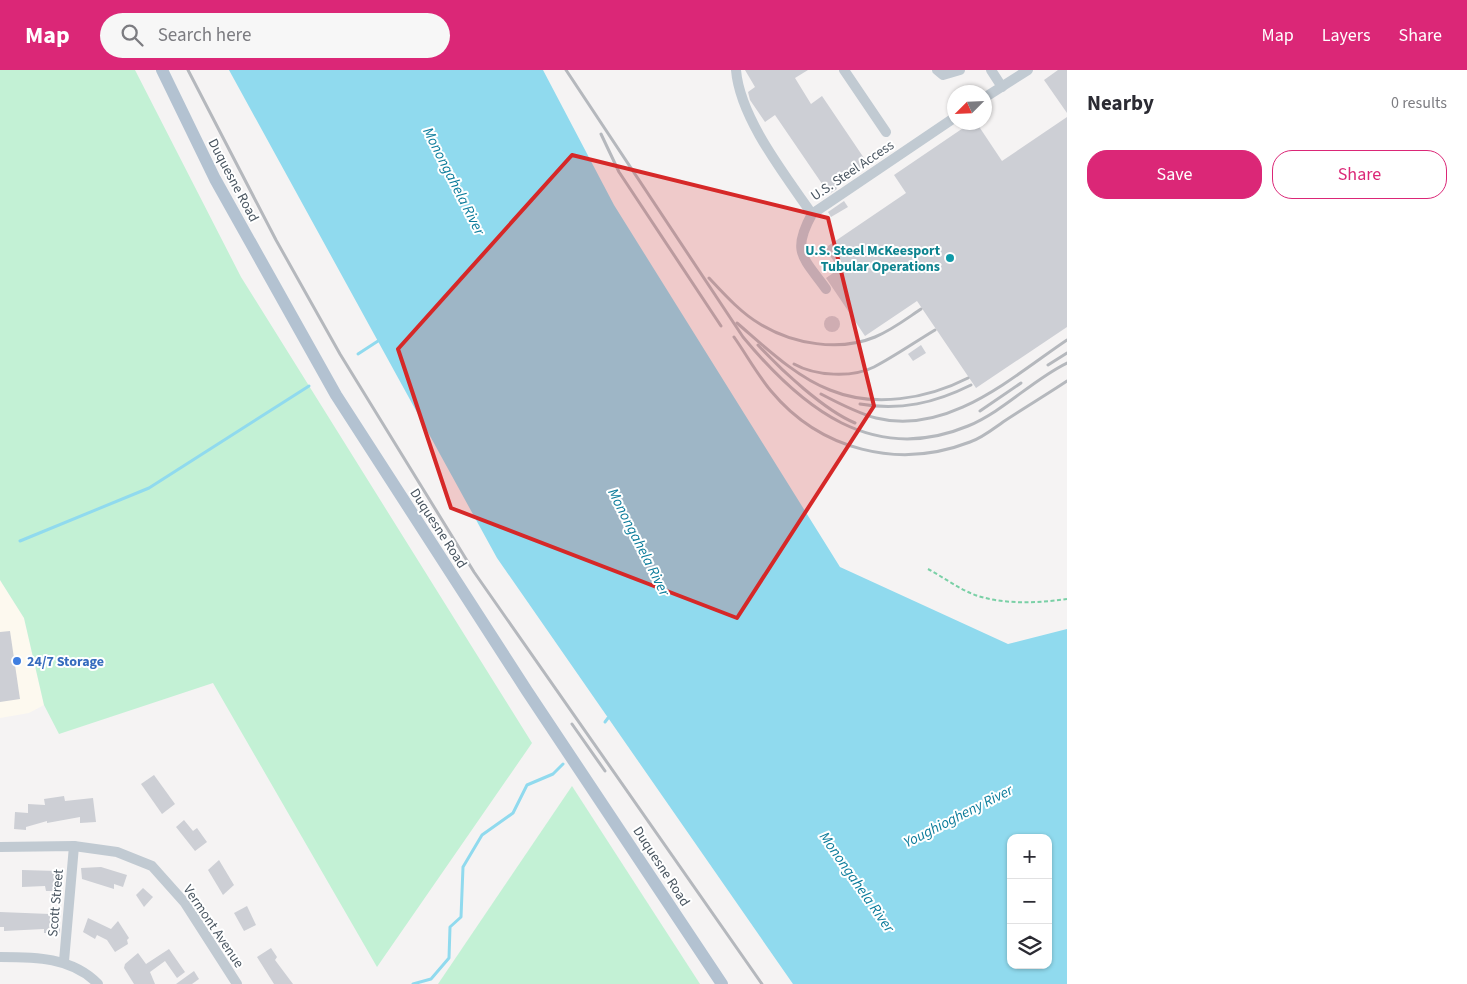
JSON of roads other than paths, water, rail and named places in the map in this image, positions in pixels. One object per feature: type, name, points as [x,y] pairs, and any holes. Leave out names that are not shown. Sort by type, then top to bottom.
[{"type":"main road","name":"Duquesne Road","points":[[162,70],[215,179],[336,395],[511,666],[722,984]]},
{"type":"street","points":[[736,70],[741,92],[760,135],[812,214]]},
{"type":"street","points":[[844,70],[886,132]]},
{"type":"street","points":[[937,70],[943,75],[960,70]]},
{"type":"street","points":[[992,70],[1002,87]]},
{"type":"street","points":[[992,93],[1028,70]]},
{"type":"street","name":"U.S. Steel Access","points":[[826,289],[803,257],[800,247],[803,230],[812,214],[947,123]]},
{"type":"street","name":"Vermont Avenue","points":[[0,847],[74,846],[117,852],[152,866],[184,904],[237,984]]},
{"type":"street","name":"Scott Street","points":[[64,961],[74,846]]},
{"type":"street","points":[[0,957],[30,957],[64,961],[93,978],[98,984]]},
{"type":"water","points":[[229,70],[543,70],[614,205],[840,567],[1008,644],[1067,629],[1067,984],[793,984],[497,558]]},
{"type":"waterway","points":[[358,354],[378,341]]},
{"type":"waterway","points":[[20,541],[149,488],[309,386]]},
{"type":"waterway","points":[[605,722],[608,718]]},
{"type":"waterway","points":[[413,984],[431,979],[449,958],[450,927],[461,917],[463,867],[482,835],[513,813],[527,785],[553,774],[563,764]]},
{"type":"railway","points":[[188,70],[276,240],[340,354],[474,572],[762,984]]},
{"type":"railway","points":[[566,70],[743,337],[765,363],[789,386],[814,406],[841,423],[870,434],[900,439],[933,437],[981,420],[1067,363]]},
{"type":"railway","points":[[601,134],[619,172],[721,326]]},
{"type":"railway","points":[[709,278],[739,309],[753,320],[787,337],[816,344],[831,345],[861,342],[893,328],[921,309]]},
{"type":"railway","points":[[737,323],[781,361],[805,377],[830,390],[847,396],[864,399],[900,399],[935,391],[968,378]]},
{"type":"railway","points":[[794,364],[823,373],[845,374],[865,371],[935,330]]},
{"type":"railway","points":[[734,337],[771,391],[791,411],[813,428],[837,440],[862,449],[888,454],[915,454],[943,450],[974,440],[1067,381]]},
{"type":"railway","points":[[821,394],[855,411],[876,418],[903,421],[928,419],[954,411],[978,400],[1067,340]]},
{"type":"railway","points":[[758,345],[778,366],[817,399],[830,409],[855,423]]},
{"type":"railway","points":[[1048,365],[1067,353]]},
{"type":"railway","points":[[980,411],[1021,383]]},
{"type":"railway","points":[[860,404],[889,407],[917,404],[944,397],[971,385]]},
{"type":"railway","points":[[572,724],[605,771]]},
{"type":"place","name":"U.S. Steel McKeesport Tubular Operations","points":[[950,258]]},
{"type":"place","name":"24/7 Storage","points":[[17,661]]},
{"type":"water label","name":"Monongahela River","points":[[454,181]]},
{"type":"water label","name":"Monongahela River","points":[[639,542]]},
{"type":"water label","name":"Youghiogheny River","points":[[958,816]]},
{"type":"water label","name":"Monongahela River","points":[[857,882]]}]
